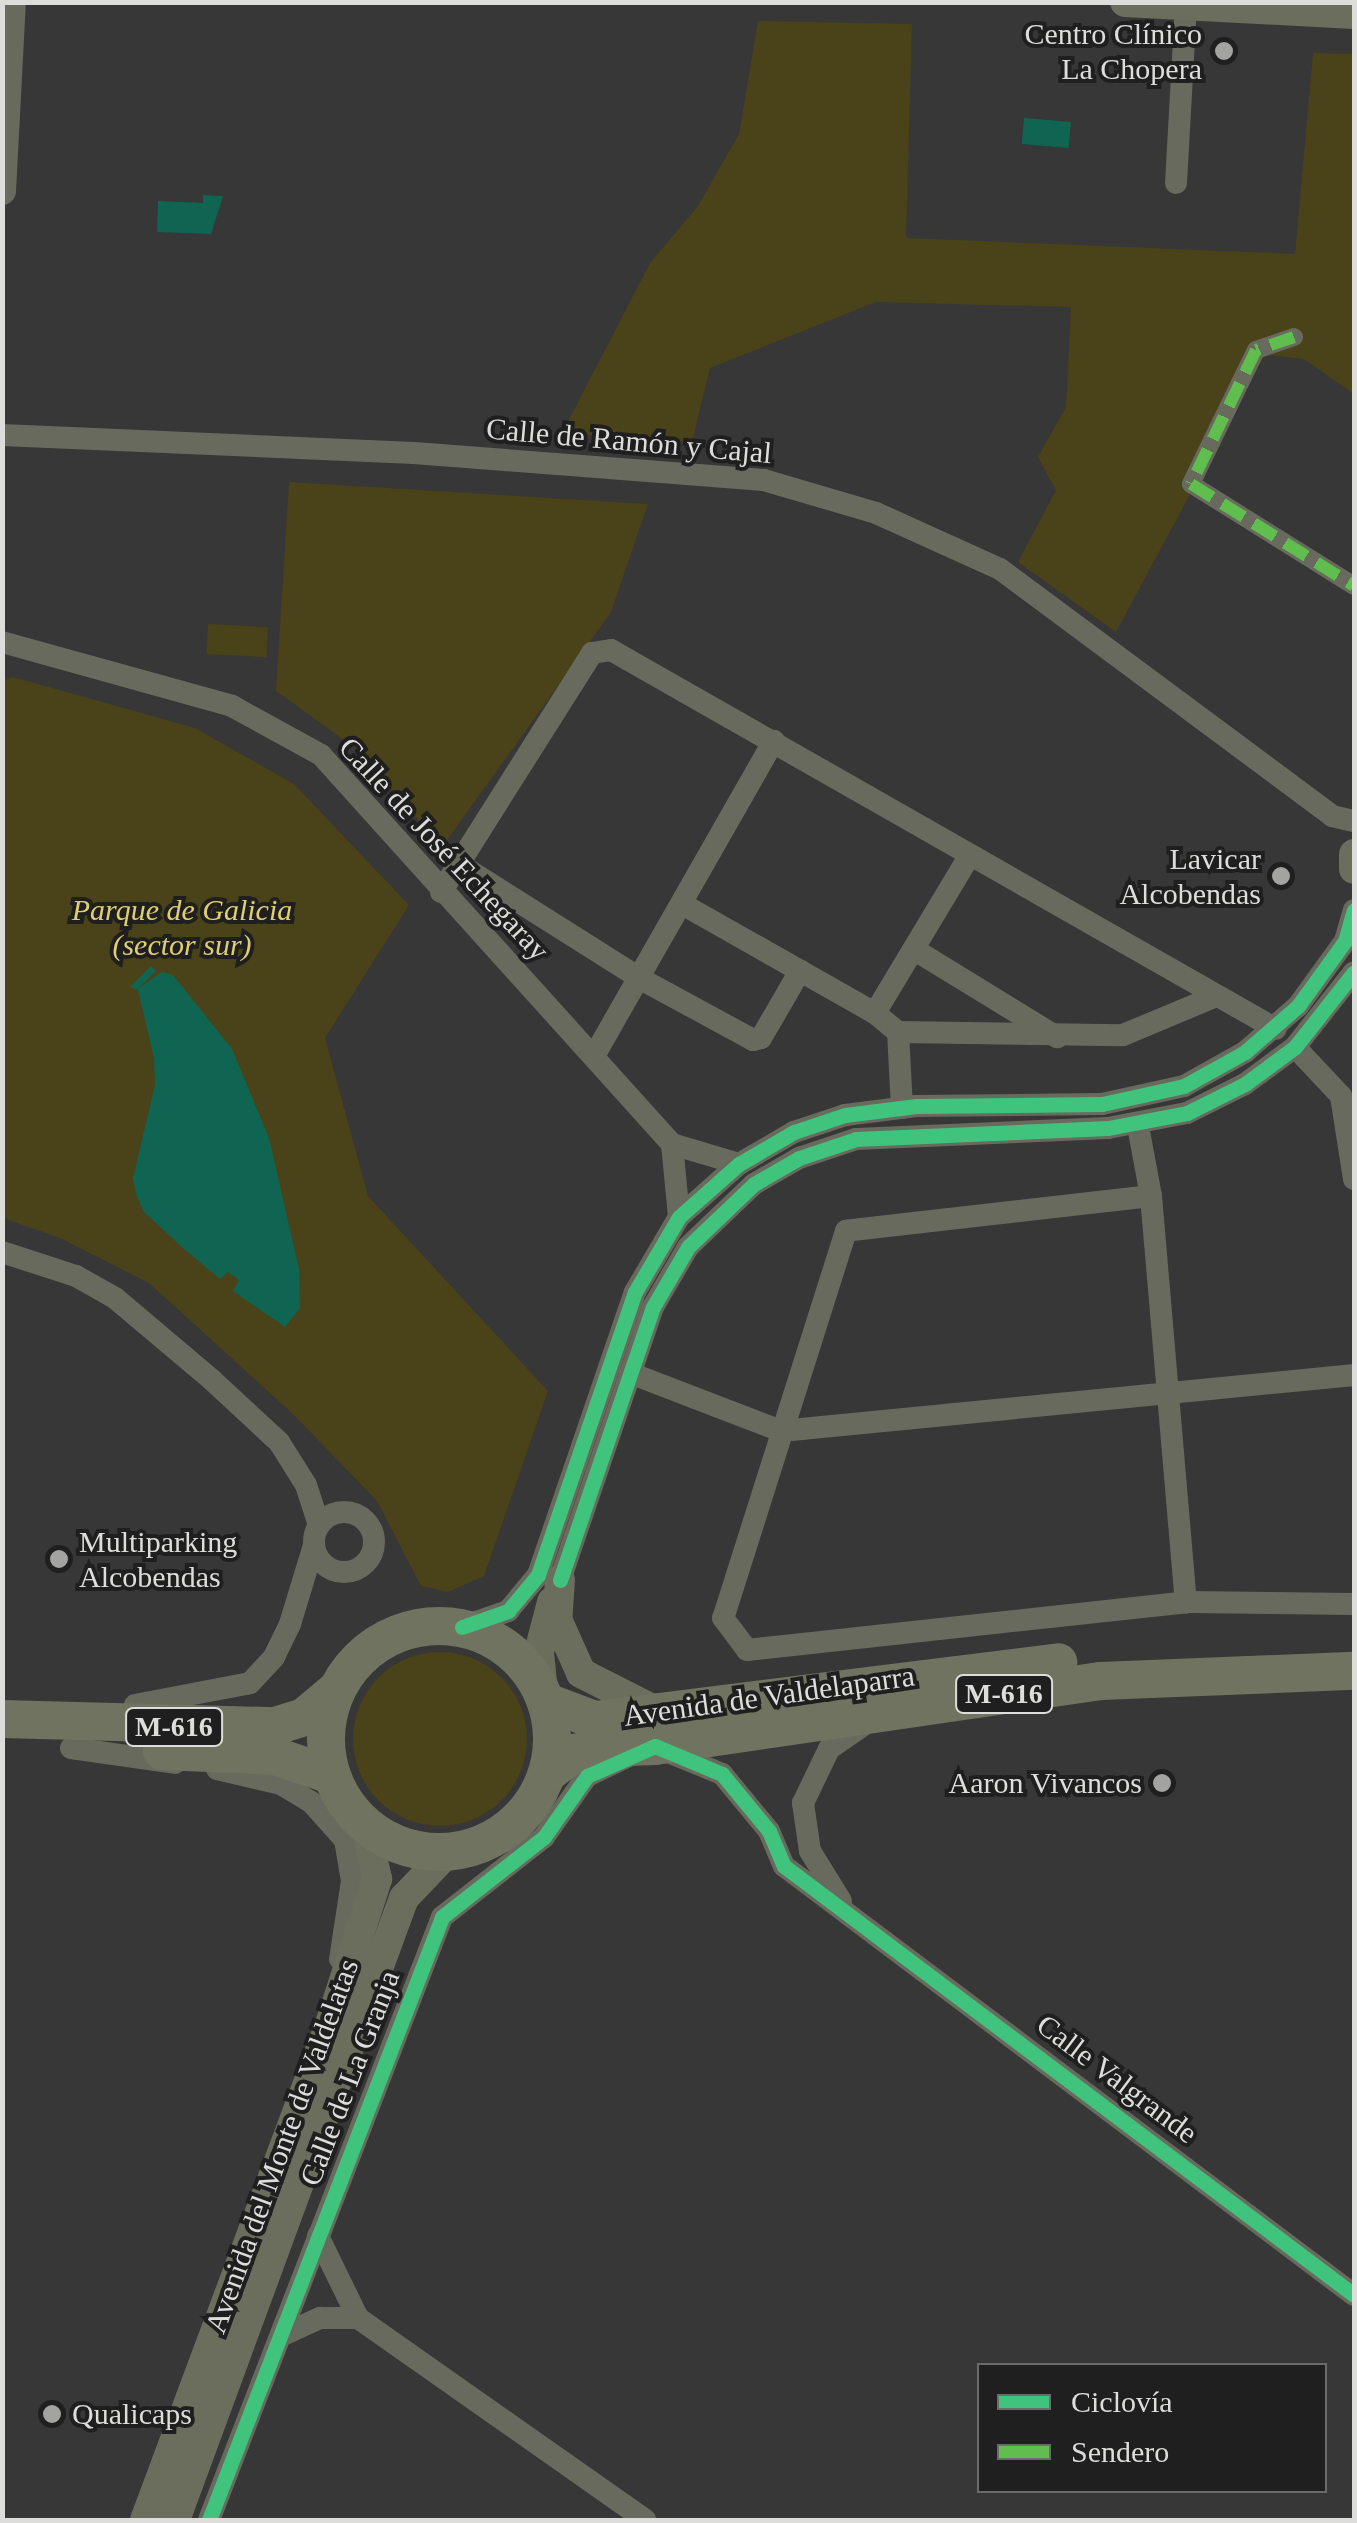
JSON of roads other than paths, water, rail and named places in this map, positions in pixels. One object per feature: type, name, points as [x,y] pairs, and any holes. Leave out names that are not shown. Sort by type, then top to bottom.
[{"type":"highway","name":"M-616","points":[[2,1719],[275,1726],[304,1716],[335,1691],[356,1660],[388,1637],[424,1626],[462,1627],[496,1639],[524,1662],[545,1696]]},
{"type":"highway","name":"Avenida de Valdelaparra","points":[[548,1773],[574,1753],[657,1729],[967,1670],[1182,1652],[1354,1647]]},
{"type":"highway","name":"Avenida de Valdelaparra","points":[[545,1696],[595,1720],[657,1729],[879,1714],[1130,1678],[1354,1671]]},
{"type":"highway","name":"M-616","points":[[2,1743],[274,1756],[331,1775],[326,1733],[335,1691]]},
{"type":"highway","points":[[545,1696],[553,1746],[548,1773]]},
{"type":"highway","name":"M-616","points":[[448,1852],[510,1828],[548,1773]]},
{"type":"highway","points":[[331,1775],[366,1826],[418,1850],[448,1852]]},
{"type":"main road","points":[[1125,2],[1354,14]]},
{"type":"main road","points":[[1354,855],[1354,869]]},
{"type":"main road","points":[[545,1696],[539,1652],[560,1580]]},
{"type":"main road","points":[[560,1580],[557,1618],[581,1673],[657,1729]]},
{"type":"main road","name":"Avenida del Monte de Valdelatas","points":[[144,2520],[329,2027],[377,1879],[366,1826]]},
{"type":"main road","name":"Avenida del Monte de Valdelatas","points":[[174,2520],[404,1898],[448,1852]]},
{"type":"street","points":[[2,190],[12,2]]},
{"type":"street","points":[[1176,183],[1186,6]]},
{"type":"street","points":[[1294,338],[1256,350],[1192,484],[1354,586]]},
{"type":"street","name":"Calle de Ramón y Cajal","points":[[2,435],[414,453],[764,480],[876,513],[1000,569],[1344,818],[1354,855]]},
{"type":"street","name":"Calle de José Echegaray","points":[[2,642],[232,706],[321,755],[672,1144]]},
{"type":"street","points":[[442,892],[599,649],[774,741],[1214,997],[1276,1029]]},
{"type":"street","points":[[594,1056],[774,741]]},
{"type":"street","points":[[875,1013],[970,855]]},
{"type":"street","points":[[459,864],[639,978],[753,1040],[761,1038],[800,970]]},
{"type":"street","points":[[682,904],[875,1013],[898,1032],[1059,1038],[1123,1036],[1214,997]]},
{"type":"street","points":[[462,1627],[508,1611],[538,1575],[634,1292],[680,1217],[739,1164],[819,1122],[902,1108],[1136,1100],[1217,1071],[1276,1029],[1321,978],[1354,910]]},
{"type":"street","points":[[914,950],[1059,1038]]},
{"type":"street","points":[[560,1580],[654,1307],[688,1247],[743,1193],[799,1158],[883,1134],[1138,1126],[1214,1101],[1295,1047],[1354,972]]},
{"type":"street","points":[[898,1032],[902,1108]]},
{"type":"street","points":[[1295,1047],[1342,1096],[1354,1179]]},
{"type":"street","points":[[1138,1126],[1151,1196],[1186,1602]]},
{"type":"street","points":[[680,1217],[672,1144],[739,1164]]},
{"type":"street","points":[[1151,1196],[846,1232],[723,1618],[747,1650],[1186,1602],[1354,1604]]},
{"type":"street","points":[[2,1252],[76,1276],[116,1298],[279,1442],[306,1485],[317,1535],[290,1624],[274,1657],[250,1682],[159,1705],[2,1704]]},
{"type":"street","points":[[630,1373],[781,1431],[1168,1397],[1354,1376]]},
{"type":"street","points":[[846,1908],[810,1851],[803,1802],[829,1749],[879,1714]]},
{"type":"street","name":"Calle Valgrande","points":[[657,1729],[722,1774],[770,1831],[784,1866],[846,1908],[1354,2294]]},
{"type":"street","name":"Calle de La Granja","points":[[209,2520],[442,1916],[544,1837],[586,1776],[657,1729]]},
{"type":"street","points":[[71,1748],[242,1772],[312,1802],[345,1840],[352,1881],[329,2027]]},
{"type":"street","points":[[318,2236],[358,2318],[645,2520]]},
{"type":"street","points":[[283,2335],[320,2318],[358,2318]]},
{"type":"place","name":"Centro Clínico La Chopera","points":[[1224,51]]},
{"type":"place","name":"Lavicar Alcobendas","points":[[1281,876]]},
{"type":"place","name":"Multiparking Alcobendas","points":[[59,1559]]},
{"type":"place","name":"Aaron Vivancos","points":[[1162,1783]]},
{"type":"place","name":"Qualicaps","points":[[52,2414]]},
{"type":"park label","name":"Parque de Galicia (sector sur)","points":[[182,927]]}]
